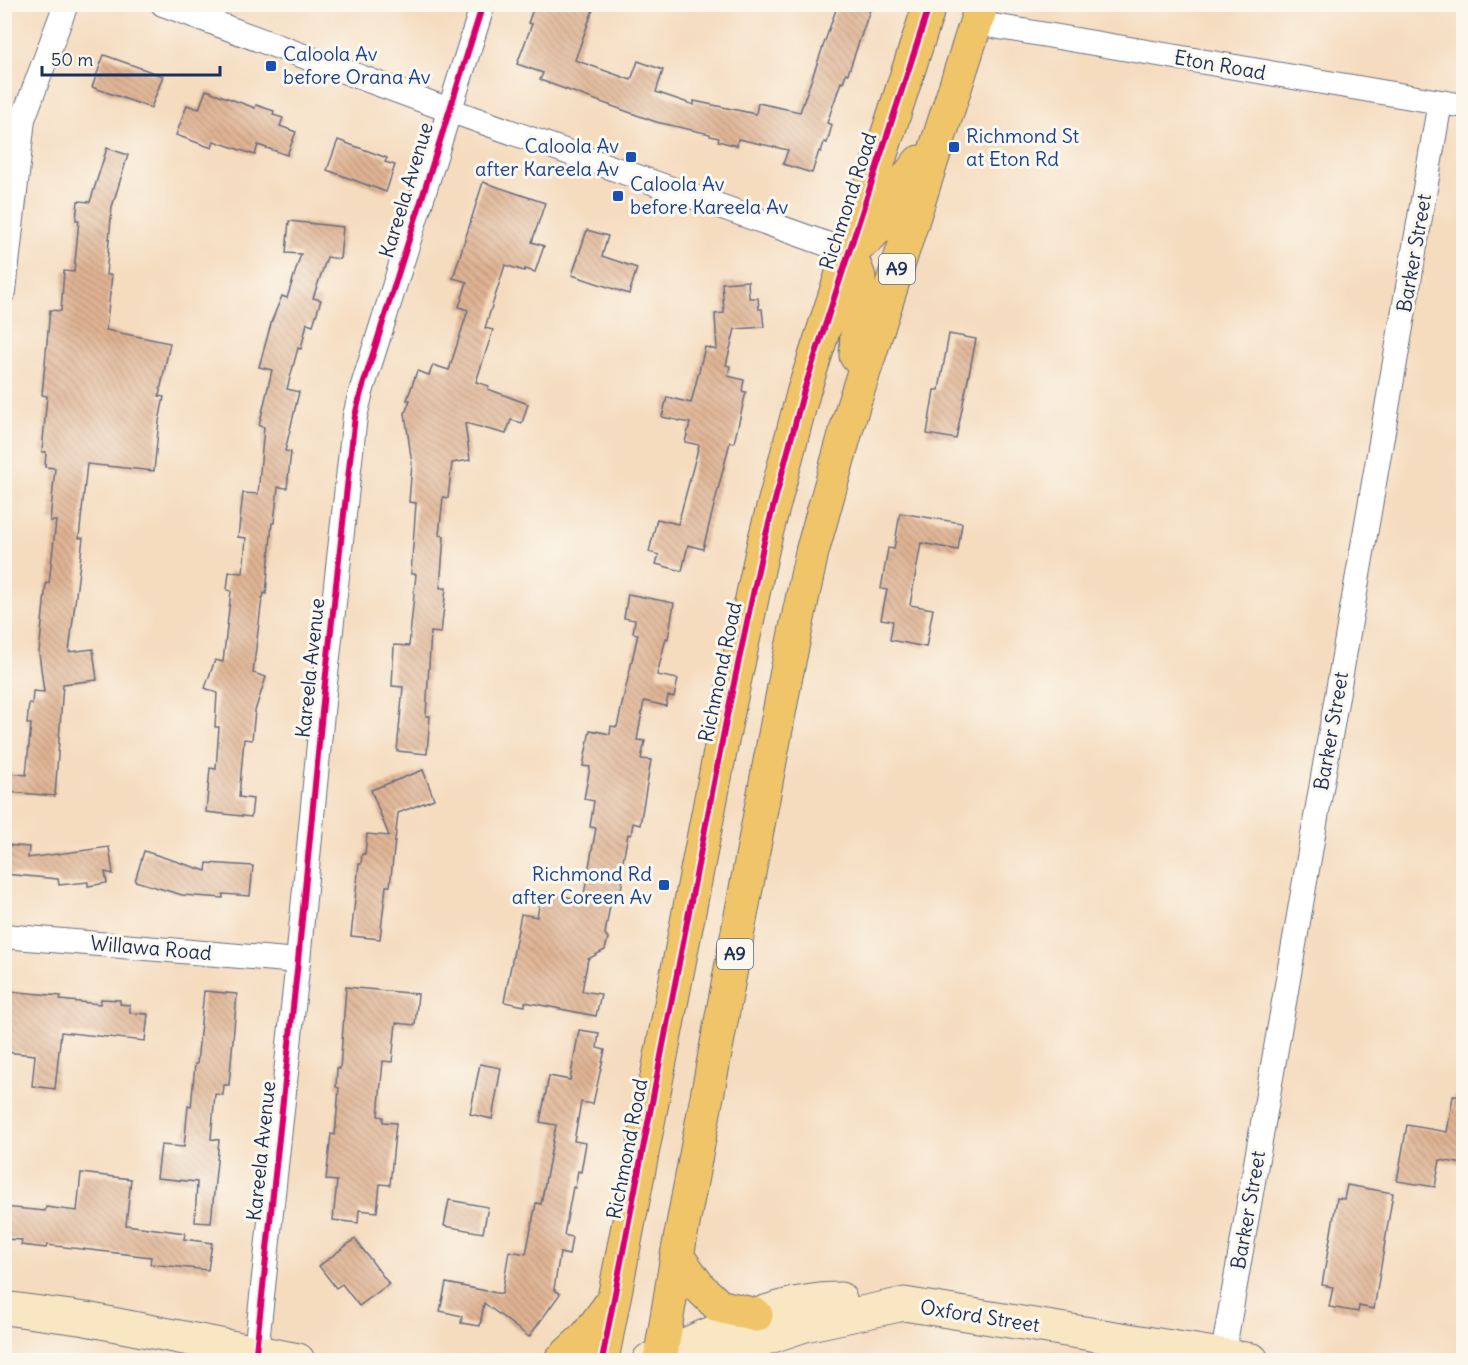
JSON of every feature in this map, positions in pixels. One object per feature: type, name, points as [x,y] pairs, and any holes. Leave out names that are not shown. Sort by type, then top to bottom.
[{"type":"highway","name":"Richmond Road","points":[[602,1360],[726,721],[764,542],[804,390],[930,4]]},
{"type":"highway","name":"A9","points":[[656,1359],[786,676],[812,552],[853,406],[979,14]]},
{"type":"highway","points":[[853,406],[859,276],[849,252],[869,237],[882,223],[904,182],[942,131]]},
{"type":"highway","points":[[677,1256],[700,1288],[719,1306],[763,1338]]},
{"type":"highway","points":[[561,1360],[586,1337],[614,1301]]},
{"type":"street","points":[[4,291],[23,119],[66,4]]},
{"type":"street","points":[[163,4],[449,110],[849,252]]},
{"type":"street","name":"Kareela Avenue","points":[[256,1352],[355,416],[483,4]]},
{"type":"street","name":"Eton Road","points":[[979,14],[1452,104]]},
{"type":"street","name":"Barker Street","points":[[1232,1359],[1452,104]]},
{"type":"street","name":"Willawa Road","points":[[4,936],[298,961]]},
{"type":"street","name":"Oxford Street","points":[[763,1338],[810,1301],[838,1298],[904,1304],[1232,1359]]},
{"type":"street","points":[[4,1308],[86,1319],[298,1360]]},
{"type":"street","points":[[656,1359],[763,1338]]},
{"type":"street","points":[[714,1360],[763,1338]]},
{"type":"building","points":[[535,4],[595,4],[575,60],[631,80],[638,61],[663,70],[656,92],[694,105],[694,101],[756,114],[758,103],[800,112],[838,4],[872,4],[848,74],[846,73],[843,83],[841,82],[827,123],[832,125],[827,143],[824,142],[821,152],[819,151],[812,173],[783,164],[788,150],[738,139],[737,146],[718,141],[719,138],[710,136],[710,134],[656,122],[540,80],[543,73],[517,64],[532,24],[528,23]]},
{"type":"building","points":[[104,55],[163,76],[151,108],[92,87]]},
{"type":"building","points":[[206,90],[255,108],[256,105],[274,111],[273,115],[283,118],[280,126],[296,132],[287,155],[258,145],[255,155],[214,141],[212,148],[176,135],[187,105],[199,109]]},
{"type":"building","points":[[338,140],[387,158],[385,162],[395,165],[386,192],[327,170]]},
{"type":"building","points":[[107,148],[128,155],[112,207],[106,275],[112,275],[106,330],[170,343],[159,396],[164,397],[154,471],[87,464],[79,538],[83,538],[69,652],[93,649],[97,680],[63,684],[55,796],[8,792],[10,773],[26,775],[31,724],[27,724],[29,703],[32,704],[33,691],[44,692],[39,653],[46,583],[49,583],[56,521],[50,521],[55,468],[45,467],[46,452],[42,452],[47,396],[42,395],[50,310],[61,311],[64,271],[74,272],[79,220],[76,220],[78,201],[90,202]]},
{"type":"building","points":[[483,182],[545,203],[532,242],[544,246],[535,272],[505,265],[485,328],[493,330],[476,382],[528,404],[522,423],[511,420],[506,434],[465,423],[470,460],[452,463],[448,498],[443,497],[439,535],[444,536],[440,588],[446,588],[441,633],[431,632],[426,716],[430,716],[427,754],[397,751],[403,687],[392,686],[394,645],[409,646],[416,574],[411,574],[416,503],[409,502],[412,464],[405,413],[417,371],[429,375],[433,365],[449,370],[468,310],[459,307],[467,282],[453,278]]},
{"type":"building","points":[[289,221],[343,227],[340,259],[327,257],[313,298],[321,300],[313,325],[307,323],[287,389],[299,392],[285,451],[291,452],[287,488],[278,487],[274,523],[272,523],[266,594],[264,593],[262,598],[253,673],[266,677],[255,711],[252,740],[244,739],[239,797],[253,799],[251,817],[206,812],[210,768],[216,769],[219,727],[215,727],[217,693],[205,688],[215,660],[223,662],[231,591],[227,590],[229,572],[243,573],[246,538],[238,537],[243,493],[258,494],[264,427],[259,426],[272,370],[259,367],[272,320],[282,296],[287,298],[301,254],[286,253]]},
{"type":"building","points":[[587,230],[608,236],[602,256],[637,268],[629,294],[572,275]]},
{"type":"building","points":[[748,281],[749,298],[758,298],[764,327],[735,329],[726,365],[730,366],[728,376],[744,380],[742,391],[746,392],[734,443],[730,442],[703,549],[688,545],[682,571],[656,564],[659,555],[649,552],[657,519],[678,524],[699,445],[685,442],[690,423],[662,417],[667,397],[691,403],[705,347],[717,350],[715,314],[724,313],[722,283]]},
{"type":"building","points":[[949,334],[976,339],[956,439],[927,434],[934,390],[939,390]]},
{"type":"building","points":[[900,513],[962,523],[958,550],[921,543],[910,605],[933,609],[926,647],[890,640],[893,621],[881,619],[887,590],[881,589],[888,548],[894,549]]},
{"type":"building","points":[[628,594],[674,603],[668,639],[666,638],[657,675],[678,679],[674,697],[668,696],[666,706],[644,701],[637,740],[645,741],[641,759],[651,760],[640,825],[633,823],[631,835],[628,834],[620,877],[623,877],[620,896],[612,894],[605,934],[608,938],[605,950],[588,959],[582,991],[601,994],[596,1016],[525,1002],[525,1006],[504,1002],[521,914],[537,917],[542,892],[583,900],[596,828],[590,827],[594,801],[584,799],[590,767],[583,766],[590,730],[610,734],[611,726],[617,727],[638,634],[633,633],[635,620],[624,618]]},
{"type":"building","points":[[423,770],[434,799],[398,813],[390,886],[386,886],[380,939],[351,936],[359,864],[361,864],[362,854],[365,854],[367,834],[389,836],[371,790]]},
{"type":"building","points":[[4,845],[29,847],[28,858],[109,847],[113,874],[105,872],[107,883],[88,886],[88,882],[59,885],[58,879],[4,874]]},
{"type":"building","points":[[144,851],[206,871],[207,863],[253,866],[250,896],[223,894],[223,898],[182,895],[135,881]]},
{"type":"building","points":[[346,987],[418,994],[415,1025],[396,1023],[392,1062],[383,1061],[378,1116],[383,1117],[383,1122],[396,1123],[390,1185],[380,1184],[377,1212],[359,1210],[358,1223],[333,1220],[337,1181],[326,1180],[331,1134],[335,1135],[339,1088],[336,1087],[337,1068],[340,1069]]},
{"type":"building","points":[[8,991],[61,996],[60,1000],[100,1004],[101,999],[120,1000],[120,1004],[130,1005],[130,1013],[148,1014],[145,1041],[61,1032],[55,1089],[32,1086],[35,1055],[4,1052],[4,1001],[7,1001]]},
{"type":"building","points":[[204,991],[237,994],[229,1085],[224,1085],[223,1095],[215,1094],[211,1139],[219,1140],[211,1223],[195,1222],[197,1182],[157,1178],[161,1145],[184,1147],[188,1106],[191,1107],[195,1064],[197,1064]]},
{"type":"building","points":[[579,1030],[599,1033],[597,1048],[605,1050],[593,1104],[581,1102],[574,1141],[586,1143],[581,1172],[578,1171],[575,1188],[573,1187],[564,1235],[572,1237],[569,1255],[560,1253],[554,1289],[560,1294],[529,1337],[484,1303],[480,1326],[461,1323],[462,1316],[440,1311],[446,1283],[502,1294],[509,1251],[526,1254],[536,1203],[541,1204],[556,1125],[540,1122],[549,1076],[570,1080]]},
{"type":"building","points":[[480,1064],[501,1068],[492,1119],[470,1114]]},
{"type":"building","points":[[1453,1096],[1464,1097],[1464,1164],[1440,1160],[1435,1187],[1397,1181],[1407,1125],[1447,1132]]},
{"type":"building","points":[[81,1173],[131,1179],[126,1225],[185,1233],[184,1239],[212,1243],[208,1270],[150,1264],[151,1257],[47,1245],[46,1248],[21,1245],[22,1240],[4,1239],[4,1207],[45,1211],[46,1207],[77,1211]]},
{"type":"building","points":[[1347,1185],[1393,1193],[1374,1309],[1359,1306],[1358,1312],[1329,1307],[1333,1287],[1322,1285],[1337,1198],[1344,1199]]},
{"type":"building","points":[[449,1200],[488,1207],[483,1233],[444,1226]]},
{"type":"building","points":[[355,1239],[389,1284],[359,1306],[342,1284],[336,1288],[319,1266]]},
{"type":"cycle path","points":[[256,1352],[355,416],[483,4]]},
{"type":"cycle path","points":[[602,1360],[726,721],[764,542],[804,390],[930,4]]},
{"type":"place","name":"Caloola Av before Orana Av","points":[[271,66]]},
{"type":"place","name":"Richmond St at Eton Rd","points":[[954,147]]},
{"type":"place","name":"Caloola Av after Kareela Av","points":[[631,157]]},
{"type":"place","name":"Caloola Av before Kareela Av","points":[[618,196]]},
{"type":"place","name":"Richmond Rd after Coreen Av","points":[[664,885]]}]
